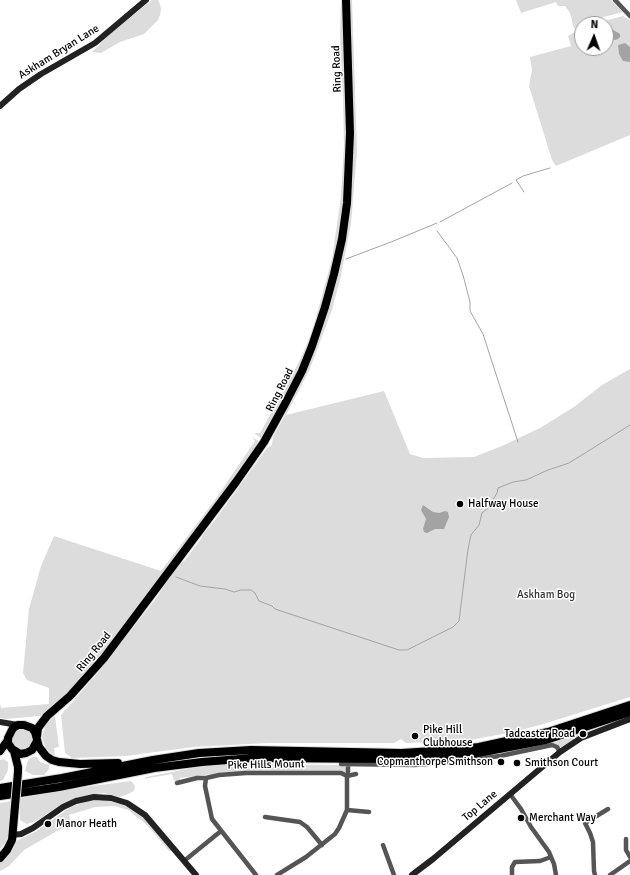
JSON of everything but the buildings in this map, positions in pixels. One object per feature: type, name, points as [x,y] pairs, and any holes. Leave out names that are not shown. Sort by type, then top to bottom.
[{"type":"highway","name":"Ring Road","points":[[37,738],[38,728],[47,716],[70,696],[104,658],[236,482],[264,442],[283,408],[309,353],[325,307],[334,274],[342,239],[347,203],[350,132],[346,0]]},
{"type":"highway","points":[[0,788],[69,777],[146,762],[200,754],[245,750],[401,753],[450,750],[496,744],[548,732],[630,705]]},
{"type":"highway","points":[[2,796],[58,787],[154,768],[202,762],[253,758],[396,759],[450,757],[473,754],[546,740],[630,712]]},
{"type":"highway","name":"Ring Road","points":[[21,725],[47,716]]},
{"type":"highway","points":[[0,752],[11,730],[21,725],[32,728],[43,753],[55,761],[88,764],[130,761],[146,762]]},
{"type":"highway","points":[[8,738],[10,746],[14,751],[20,754],[26,753],[34,748],[37,738]]},
{"type":"highway","points":[[0,858],[10,845],[14,822],[18,769],[14,751]]},
{"type":"highway","points":[[18,769],[26,753]]},
{"type":"street","name":"Askham Bryan Lane","points":[[0,106],[19,89],[41,74],[95,43],[146,0]]},
{"type":"street","points":[[615,0],[630,16]]},
{"type":"street","points":[[341,764],[415,765],[451,762],[500,756],[552,745],[557,747],[560,752],[576,740],[588,734],[630,719]]},
{"type":"street","points":[[0,722],[21,725]]},
{"type":"street","points":[[0,722],[8,738]]},
{"type":"street","name":"Top Lane","points":[[412,875],[560,752]]},
{"type":"street","points":[[277,875],[322,845],[339,828],[347,810],[348,764]]},
{"type":"street","name":"Pike Hills Mount","points":[[177,783],[197,778],[246,773],[356,774]]},
{"type":"street","points":[[206,778],[205,786],[210,815],[256,875]]},
{"type":"street","points":[[510,794],[552,857],[556,875]]},
{"type":"street","points":[[12,835],[21,834],[28,831],[63,807],[76,801],[94,798],[111,798],[127,803],[145,815],[156,826],[196,875]]},
{"type":"street","points":[[595,875],[592,836],[584,821],[608,809]]},
{"type":"street","points":[[347,810],[369,812]]},
{"type":"street","points":[[265,817],[300,822],[307,827],[322,845]]},
{"type":"street","points":[[14,822],[18,829],[28,831]]},
{"type":"street","points":[[184,861],[221,831]]},
{"type":"street","points":[[626,839],[626,850],[630,857]]},
{"type":"street","points":[[382,847],[394,875]]},
{"type":"street","points":[[512,875],[512,867],[515,862],[540,861],[552,857]]},
{"type":"street","points":[[610,875],[629,864]]},
{"type":"green space","points":[[152,0],[158,0],[161,9],[160,15],[158,20],[144,34],[120,42],[101,53],[92,52],[111,33]]},
{"type":"green space","points":[[341,0],[343,0],[343,45],[346,77],[347,146],[345,196],[335,260],[314,332],[300,367],[262,439],[254,433],[260,433],[300,360],[312,332],[332,259],[341,196],[344,146],[340,36]]},
{"type":"green space","name":"Askham Bog","points":[[348,0],[352,0],[357,151],[351,224],[340,280],[332,310],[309,371],[286,415],[384,391],[410,454],[423,458],[474,457],[540,428],[574,407],[602,385],[630,369],[630,697],[540,725],[470,740],[406,743],[401,739],[394,743],[268,743],[193,747],[126,756],[72,758],[65,753],[61,715],[95,676],[154,601],[180,563],[184,561],[201,539],[203,534],[215,520],[267,448],[272,445],[273,437],[285,415],[287,407],[302,376],[344,233]]},
{"type":"green space","points":[[516,0],[611,0],[623,12],[608,16],[574,16],[574,29],[570,13],[565,6],[558,6],[556,2],[521,13]]},
{"type":"green space","points":[[623,16],[630,20],[630,135],[556,166],[552,160],[529,86],[532,70],[530,57],[571,46],[568,36],[574,33],[574,56],[614,56],[614,18]]},
{"type":"green space","points":[[252,437],[260,442],[224,496],[101,657],[74,687],[49,710],[40,716],[6,719],[0,718],[0,703],[1,708],[49,704],[49,688],[27,680],[23,673],[29,609],[41,566],[54,536],[161,571],[215,500],[255,441]]},
{"type":"green space","points":[[55,716],[59,747],[54,748],[55,756],[46,749],[42,737],[46,724]]},
{"type":"green space","points":[[22,728],[30,731],[33,739],[30,747],[22,750],[14,747],[11,739],[14,731]]},
{"type":"green space","points":[[579,734],[580,736],[562,748],[551,743]]},
{"type":"green space","points":[[37,757],[40,762],[49,765],[49,769],[44,775],[33,775],[25,771],[29,759]]},
{"type":"green space","points":[[3,759],[8,762],[8,770],[3,780],[0,781],[0,760]]},
{"type":"green space","points":[[217,765],[343,765],[346,768],[346,774],[230,772],[180,778],[180,780],[174,781],[172,774],[144,779],[146,777],[187,769]]},
{"type":"green space","points":[[131,781],[135,786],[134,791],[120,797],[104,793],[79,797],[60,805],[33,822],[27,824],[20,820],[20,798]]},
{"type":"green space","points":[[104,800],[130,807],[148,820],[174,851],[169,851],[148,826],[128,810],[115,806],[95,807],[69,815],[71,823],[24,850],[9,866],[0,871],[0,863],[11,852],[18,840],[35,832],[71,807],[88,801]]},
{"type":"green space","points":[[11,801],[9,832],[6,842],[0,849],[0,803]]},
{"type":"shaded area","points":[[614,30],[620,34],[620,37],[615,40]]},
{"type":"shaded area","points":[[625,43],[630,47],[630,62],[623,61],[619,54],[618,45]]},
{"type":"shaded area","points":[[423,505],[433,512],[448,512],[449,517],[444,529],[435,529],[427,533],[424,532],[423,529],[426,519],[421,510]]},
{"type":"waterway","points":[[524,192],[516,180],[523,176],[550,168]]},
{"type":"waterway","points":[[440,222],[512,183]]},
{"type":"waterway","points":[[346,259],[437,223]]},
{"type":"waterway","points":[[437,231],[457,258],[470,302],[470,311],[483,334],[518,442]]},
{"type":"waterway","points":[[176,577],[200,586],[225,589],[234,592],[251,590],[255,593],[259,601],[272,606],[275,609],[399,650],[407,650],[453,627],[459,621],[471,535],[479,525],[482,513],[488,508],[497,493],[498,488],[513,482],[526,480],[548,470],[569,463],[630,425]]},
{"type":"place","name":"Halfway House","points":[[460,504]]},
{"type":"place","name":"Tadcaster Road","points":[[583,734]]},
{"type":"place","name":"Pike Hill Clubhouse","points":[[415,736]]},
{"type":"place","name":"Copmanthorpe Smithson","points":[[501,762]]},
{"type":"place","name":"Smithson Court","points":[[517,763]]},
{"type":"place","name":"Merchant Way","points":[[521,818]]},
{"type":"place","name":"Manor Heath","points":[[48,824]]}]
